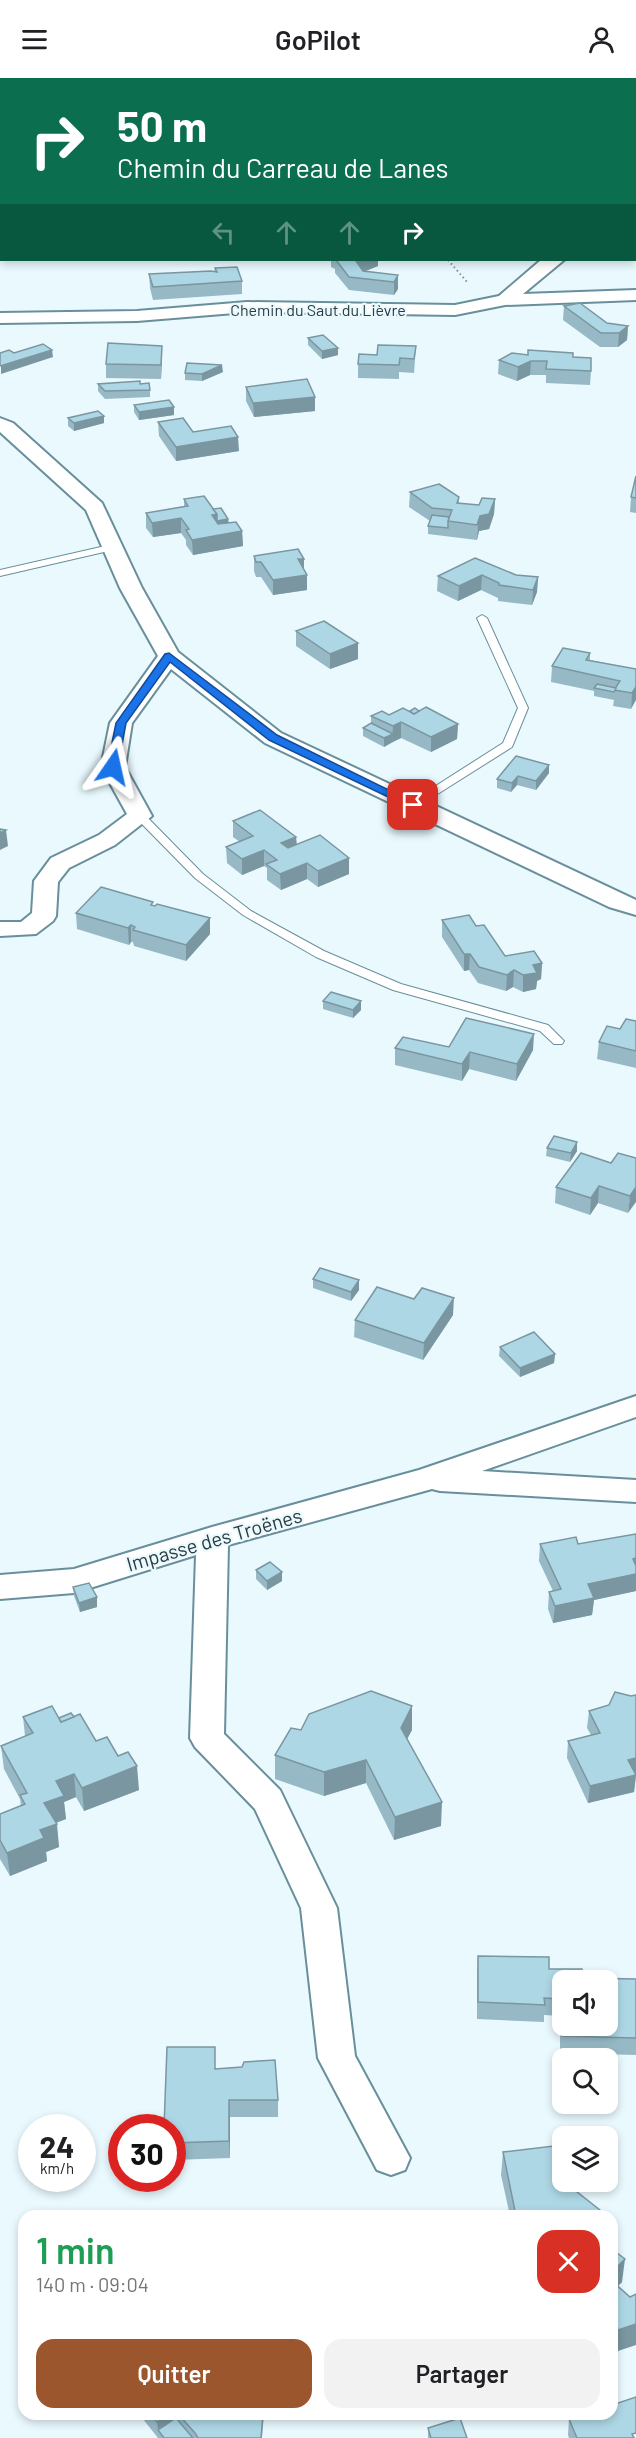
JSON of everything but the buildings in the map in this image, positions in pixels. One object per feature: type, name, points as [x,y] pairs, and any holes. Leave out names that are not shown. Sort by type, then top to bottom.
[{"type":"street","points":[[505,300],[552,261]]},
{"type":"street","name":"Chemin du Saut du Lièvre","points":[[0,318],[137,316],[247,307],[455,310],[505,300],[636,295]]},
{"type":"street","points":[[0,424],[94,507],[131,588],[169,656],[273,738],[618,902],[636,908]]},
{"type":"street","points":[[0,929],[27,929],[44,916],[46,881],[60,863],[107,840],[140,816],[113,767],[121,723],[169,656]]},
{"type":"street","name":"Impasse des Troënes","points":[[0,1587],[74,1581],[212,1539],[427,1479],[636,1406]]},
{"type":"street","name":"Impasse des Troënes","points":[[427,1479],[636,1491]]},
{"type":"street","points":[[212,1539],[207,1738],[268,1800],[319,1908],[337,2058],[391,2158]]},
{"type":"lane","points":[[0,573],[114,547]]},
{"type":"lane","points":[[413,805],[508,745],[523,708],[482,618]]},
{"type":"lane","points":[[140,816],[199,876],[247,913],[320,954],[397,987],[544,1028],[558,1041]]},
{"type":"route","points":[[113,767],[121,723],[169,656],[273,738],[413,805]]}]
